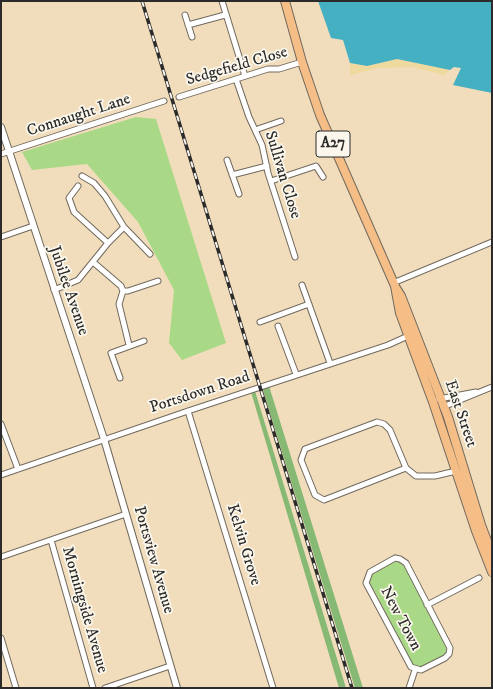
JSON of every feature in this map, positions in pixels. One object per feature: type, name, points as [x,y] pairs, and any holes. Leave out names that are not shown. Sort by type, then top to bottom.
[{"type":"main road","name":"A27","points":[[285,1],[302,62],[320,115],[394,284],[397,303],[408,336]]},
{"type":"main road","name":"East Street","points":[[394,284],[401,296],[416,338],[441,398],[481,525],[492,554]]},
{"type":"main road","name":"East Street","points":[[408,336],[434,405],[476,530],[492,572]]},
{"type":"street","points":[[222,1],[225,15],[245,76]]},
{"type":"street","points":[[185,15],[192,37]]},
{"type":"street","points":[[188,25],[225,15]]},
{"type":"street","name":"Sedgefield Close","points":[[179,97],[268,69],[302,62]]},
{"type":"street","name":"Sullivan Close","points":[[236,79],[249,117],[262,145],[271,181],[295,257]]},
{"type":"street","name":"Connaught Lane","points":[[1,154],[164,101]]},
{"type":"street","points":[[255,130],[281,121]]},
{"type":"street","name":"Jubilee Avenue","points":[[1,127],[104,439]]},
{"type":"street","points":[[227,160],[238,194]]},
{"type":"street","points":[[271,181],[316,166],[321,161]]},
{"type":"street","points":[[232,175],[267,166]]},
{"type":"street","points":[[316,166],[323,177]]},
{"type":"street","points":[[82,176],[94,183],[105,196],[124,227],[150,254]]},
{"type":"street","points":[[78,186],[69,198],[74,212],[108,243]]},
{"type":"street","points":[[1,237],[33,226]]},
{"type":"street","points":[[54,290],[75,282],[108,243],[124,227]]},
{"type":"street","points":[[394,284],[492,242]]},
{"type":"street","points":[[93,262],[121,286],[123,291],[119,304],[130,345]]},
{"type":"street","points":[[123,291],[128,291],[158,281]]},
{"type":"street","points":[[302,285],[330,363]]},
{"type":"street","points":[[260,322],[309,304]]},
{"type":"street","points":[[278,326],[296,374]]},
{"type":"street","name":"Portsdown Road","points":[[1,475],[188,410],[388,345],[408,336]]},
{"type":"street","points":[[120,378],[111,353],[144,341]]},
{"type":"street","points":[[434,405],[444,407],[492,387]]},
{"type":"street","points":[[434,405],[441,398],[479,392]]},
{"type":"street","name":"Kelvin Grove","points":[[188,410],[273,688]]},
{"type":"street","points":[[406,468],[324,500],[315,496],[301,460],[305,449],[377,422],[384,424],[390,430],[406,468],[411,474],[422,477],[441,475],[456,471],[467,480]]},
{"type":"street","points":[[1,424],[18,469]]},
{"type":"street","name":"Portsview Avenue","points":[[104,439],[177,688]]},
{"type":"street","points":[[1,557],[126,514]]},
{"type":"street","name":"Morningside Avenue","points":[[51,540],[93,688]]},
{"type":"street","name":"New Town","points":[[395,558],[400,559],[406,563],[427,605],[450,650],[445,658],[421,670],[415,670],[411,667],[366,583],[367,576],[370,572],[395,558]]},
{"type":"street","name":"New Town","points":[[427,605],[479,578]]},
{"type":"street","points":[[1,638],[16,688]]},
{"type":"street","points":[[105,688],[170,666]]},
{"type":"street","name":"New Town","points":[[410,688],[415,670]]},
{"type":"green space","points":[[136,117],[156,119],[226,343],[182,360],[169,343],[174,290],[138,222],[87,164],[32,170],[22,152]]},
{"type":"green space","points":[[269,386],[363,688],[355,688],[262,387]]},
{"type":"green space","points":[[255,391],[346,688],[339,688],[251,392]]},
{"type":"green space","points":[[395,562],[399,562],[405,567],[446,646],[446,653],[443,657],[422,667],[413,666],[368,580],[372,573]]},
{"type":"sand","points":[[397,59],[450,70],[444,75],[412,67],[379,68],[350,75],[350,63],[367,66]]},
{"type":"water","points":[[318,1],[492,1],[492,93],[453,85],[461,68],[454,67],[450,70],[397,59],[367,66],[350,63],[343,40],[331,38]]},
{"type":"railway","points":[[142,1],[352,688]]}]
